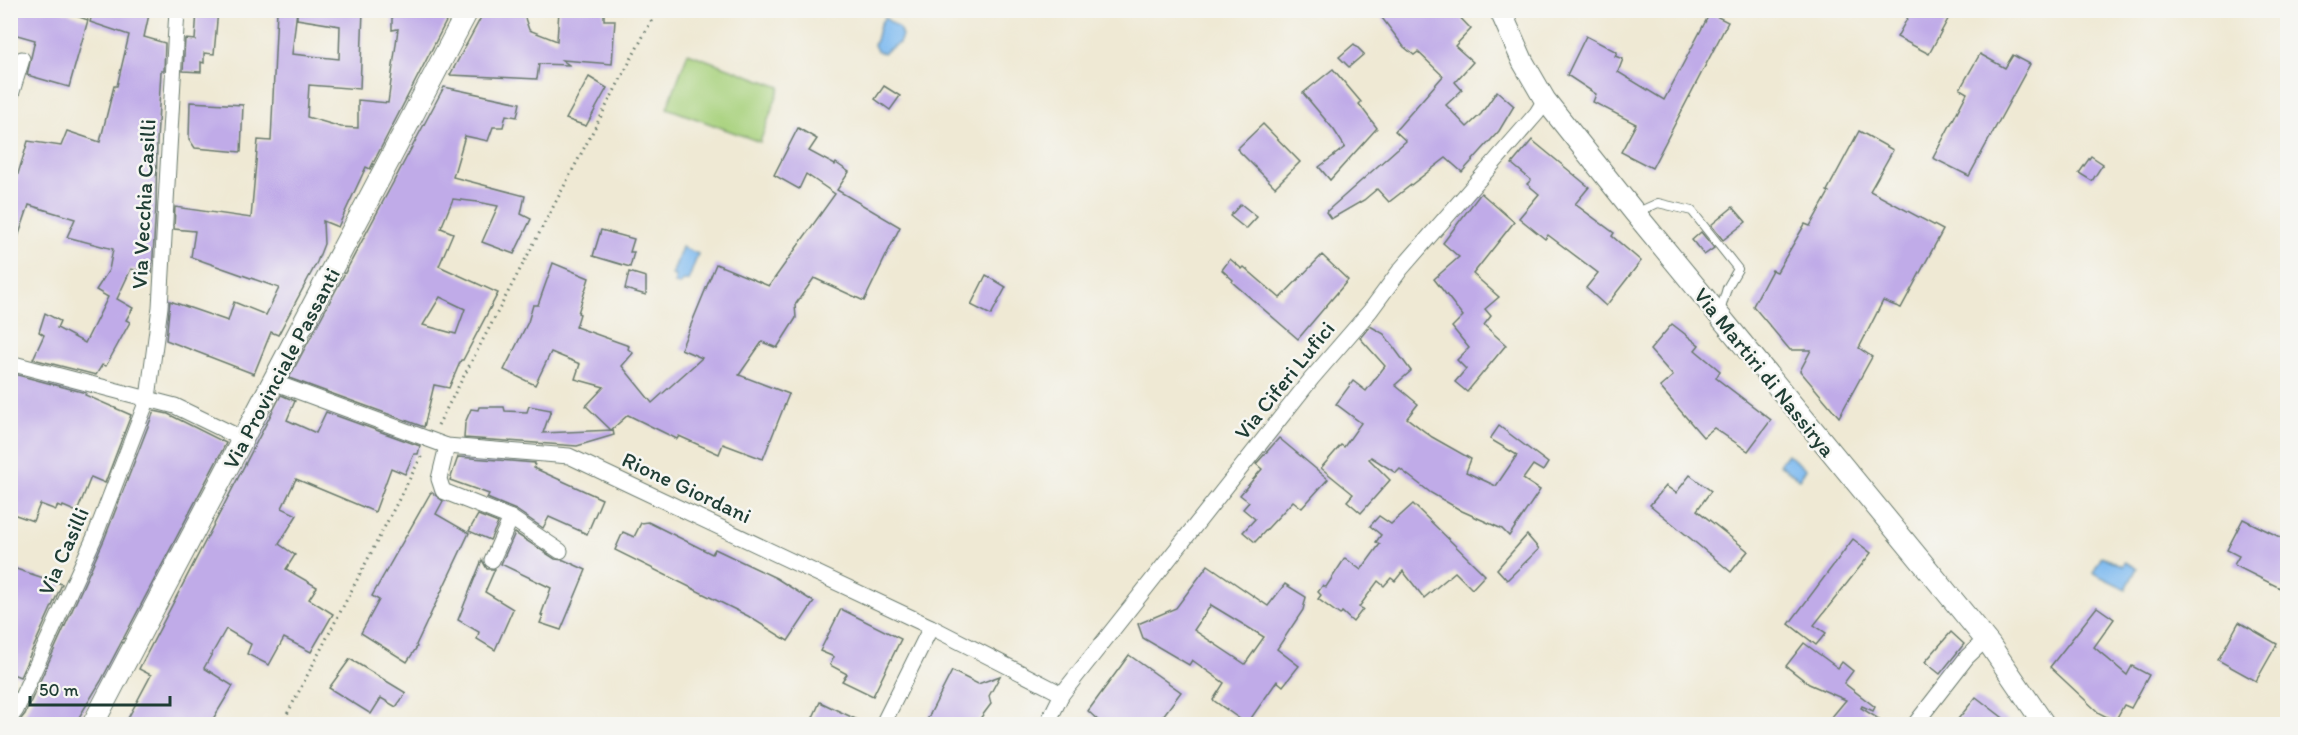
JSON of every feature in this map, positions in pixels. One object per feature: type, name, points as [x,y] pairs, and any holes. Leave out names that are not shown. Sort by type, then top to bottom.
[{"type":"street","name":"Via Vecchia Casilli","points":[[148,398],[160,307],[177,10]]},
{"type":"street","name":"Via Provinciale Passanti","points":[[93,724],[468,10]]},
{"type":"street","points":[[1490,10],[1504,20]]},
{"type":"street","name":"Via Martiri di Nassirya","points":[[1504,20],[1523,62],[1545,100],[1719,316],[1986,639],[2044,724]]},
{"type":"street","points":[[10,99],[22,59]]},
{"type":"street","name":"Via Ciferi Lufici","points":[[1047,724],[1062,694],[1312,378],[1370,311],[1401,269],[1538,112],[1545,100]]},
{"type":"street","points":[[10,363],[175,406],[243,439]]},
{"type":"street","name":"Rione Giordani","points":[[273,382],[447,446],[569,456],[931,627],[1062,694]]},
{"type":"street","name":"Via Casilli","points":[[10,718],[16,710],[95,536],[148,398]]},
{"type":"street","points":[[447,446],[439,479],[443,491],[511,518],[560,551]]},
{"type":"street","points":[[492,560],[511,518]]},
{"type":"street","points":[[883,724],[931,627]]},
{"type":"street","points":[[1915,724],[1967,657],[1986,639]]},
{"type":"lane","points":[[1635,213],[1658,203],[1692,211],[1738,269],[1727,288],[1719,316]]},
{"type":"path","points":[[282,724],[657,10]]},
{"type":"green space","points":[[688,53],[780,87],[760,142],[667,108]]},
{"type":"water","points":[[885,18],[899,28],[902,36],[899,43],[883,53],[877,51],[874,45],[881,23]]},
{"type":"water","points":[[682,247],[698,254],[688,281],[684,280],[679,285],[675,283],[675,276],[672,275]]},
{"type":"water","points":[[1787,454],[1806,469],[1799,479],[1779,464]]},
{"type":"water","points":[[2102,556],[2123,566],[2125,562],[2137,568],[2126,589],[2093,573]]},
{"type":"building","points":[[10,10],[59,10],[88,20],[69,87],[27,75],[35,40],[10,33]]},
{"type":"building","points":[[93,10],[150,10],[144,37],[165,43],[157,141],[152,273],[131,269],[117,299],[133,308],[126,320],[130,322],[106,366],[102,365],[96,375],[33,359],[44,335],[39,332],[45,313],[60,321],[57,328],[85,343],[108,297],[96,290],[109,270],[113,249],[67,237],[75,219],[29,205],[14,249],[10,249],[10,200],[28,141],[61,146],[67,131],[100,142],[129,35],[90,22]]},
{"type":"building","points":[[197,10],[218,10],[214,54],[204,53],[201,72],[183,71],[185,39],[195,40]]},
{"type":"building","points":[[277,10],[297,10],[363,10],[360,89],[309,85],[307,117],[341,127],[358,128],[358,100],[388,103],[398,29],[392,30],[392,10],[452,10],[370,169],[366,167],[338,227],[323,221],[324,244],[317,262],[278,335],[271,332],[254,374],[166,340],[170,301],[228,321],[234,302],[266,315],[279,288],[191,257],[195,231],[174,229],[175,207],[251,218],[258,140],[271,141]],"holes":[[[297,10],[297,19],[340,26],[339,59],[292,54]]]},
{"type":"building","points":[[485,10],[527,10],[525,18],[529,30],[557,41],[559,10],[604,10],[604,20],[615,20],[612,64],[562,60],[569,65],[539,64],[537,79],[450,75]]},
{"type":"building","points":[[1376,10],[1453,10],[1471,29],[1455,46],[1473,62],[1455,82],[1462,90],[1446,105],[1467,127],[1481,114],[1497,91],[1514,106],[1499,131],[1462,172],[1446,158],[1389,202],[1377,189],[1364,200],[1331,219],[1326,212],[1406,141],[1395,131],[1443,76],[1418,52],[1414,55],[1404,47]]},
{"type":"building","points":[[1912,10],[1953,10],[1929,54],[1897,37]]},
{"type":"building","points":[[1710,13],[1728,22],[1652,168],[1621,152],[1636,124],[1593,102],[1596,94],[1567,75],[1586,36],[1617,52],[1615,56],[1623,59],[1618,72],[1664,100]]},
{"type":"building","points":[[1354,44],[1364,54],[1349,67],[1339,57]]},
{"type":"building","points":[[1980,54],[2005,68],[2013,55],[2030,64],[1969,176],[1933,158],[1967,93],[1960,89]]},
{"type":"building","points":[[1333,69],[1361,102],[1359,104],[1377,128],[1330,180],[1319,167],[1345,147],[1303,93]]},
{"type":"building","points":[[589,77],[607,88],[586,126],[566,119]]},
{"type":"building","points":[[884,86],[900,96],[890,110],[875,99]]},
{"type":"building","points":[[444,87],[520,103],[517,117],[506,115],[503,127],[493,127],[488,141],[465,136],[453,177],[525,196],[521,214],[531,219],[514,254],[482,242],[498,206],[453,199],[441,228],[453,233],[439,266],[498,293],[461,360],[449,388],[434,385],[424,427],[289,378]],"holes":[[[440,297],[465,309],[456,334],[423,325]]]},
{"type":"building","points":[[190,102],[243,105],[241,152],[195,148],[189,139]]},
{"type":"building","points":[[1263,124],[1300,162],[1275,187],[1237,149]]},
{"type":"building","points":[[798,128],[817,139],[809,151],[835,165],[836,163],[849,172],[837,190],[900,227],[864,301],[814,278],[795,305],[796,318],[777,348],[762,342],[739,375],[789,394],[763,459],[723,444],[719,454],[679,436],[677,439],[628,415],[611,430],[586,406],[604,387],[575,379],[580,364],[551,352],[535,385],[504,370],[528,322],[533,305],[538,305],[553,263],[589,278],[576,327],[629,346],[628,349],[633,353],[622,366],[652,403],[702,358],[681,349],[716,264],[769,286],[835,194],[806,174],[799,189],[774,175]]},
{"type":"building","points":[[1859,131],[1893,150],[1870,191],[1943,230],[1901,308],[1883,301],[1859,348],[1872,357],[1839,417],[1800,371],[1811,350],[1790,350],[1753,306],[1772,270],[1777,272],[1805,224],[1810,226]]},
{"type":"building","points":[[1532,140],[1589,187],[1575,204],[1614,233],[1612,236],[1641,261],[1606,306],[1586,288],[1598,273],[1548,235],[1545,239],[1519,218],[1539,194],[1527,184],[1531,180],[1512,164]]},
{"type":"building","points":[[2091,156],[2103,164],[2092,181],[2079,173]]},
{"type":"building","points":[[1481,193],[1514,222],[1473,274],[1499,297],[1485,309],[1491,316],[1484,325],[1506,345],[1467,392],[1455,382],[1466,369],[1457,360],[1469,348],[1452,327],[1463,316],[1434,279],[1459,257],[1443,243]]},
{"type":"building","points":[[1241,204],[1257,217],[1246,229],[1230,216]]},
{"type":"building","points":[[1733,207],[1746,222],[1723,240],[1711,225]]},
{"type":"building","points":[[601,230],[634,239],[630,252],[634,252],[630,267],[593,256]]},
{"type":"building","points":[[1701,232],[1714,248],[1704,255],[1692,240]]},
{"type":"building","points":[[1322,255],[1348,280],[1298,339],[1232,282],[1233,280],[1222,270],[1230,259],[1242,269],[1244,267],[1280,298]]},
{"type":"building","points":[[629,272],[646,277],[646,295],[625,289]]},
{"type":"building","points":[[986,275],[1006,287],[991,315],[971,305]]},
{"type":"building","points":[[1672,324],[1699,345],[1695,350],[1720,371],[1716,378],[1771,420],[1748,451],[1714,428],[1703,437],[1660,387],[1673,376],[1650,350]]},
{"type":"building","points":[[1370,326],[1384,334],[1411,371],[1395,385],[1418,404],[1407,418],[1432,437],[1471,459],[1466,472],[1496,486],[1517,455],[1490,439],[1499,426],[1548,463],[1543,471],[1533,465],[1523,479],[1540,490],[1509,536],[1502,529],[1462,511],[1431,493],[1400,469],[1396,473],[1371,457],[1369,459],[1390,480],[1361,513],[1347,501],[1353,494],[1321,468],[1341,445],[1344,447],[1361,423],[1336,404],[1353,381],[1366,391],[1385,366],[1360,338]]},
{"type":"building","points":[[10,373],[86,393],[85,395],[131,415],[105,483],[91,477],[77,512],[63,506],[62,508],[57,506],[56,510],[40,504],[33,521],[10,513]]},
{"type":"building","points":[[281,395],[295,401],[287,420],[316,433],[326,412],[420,446],[418,454],[414,454],[405,474],[391,468],[375,512],[296,479],[282,508],[297,515],[279,544],[295,555],[286,569],[317,587],[309,599],[333,614],[311,652],[284,638],[269,665],[247,654],[251,644],[226,629],[204,668],[233,686],[210,724],[125,724],[151,675],[139,669]]},
{"type":"building","points":[[529,406],[551,410],[543,433],[613,430],[614,435],[577,446],[464,438],[465,423],[471,409],[504,407],[505,411],[527,412]]},
{"type":"building","points":[[154,411],[168,414],[226,443],[101,681],[75,724],[17,724],[25,714],[104,540]]},
{"type":"building","points":[[1279,438],[1328,479],[1302,508],[1293,501],[1255,542],[1243,532],[1255,519],[1243,509],[1249,502],[1240,495],[1262,469],[1256,464]]},
{"type":"building","points":[[458,457],[535,463],[534,468],[602,499],[587,534],[549,517],[543,528],[516,510],[487,498],[489,494],[450,480]]},
{"type":"building","points":[[1690,475],[1711,491],[1697,510],[1748,551],[1731,572],[1650,505],[1666,486],[1676,493]]},
{"type":"building","points":[[431,492],[443,501],[436,514],[469,533],[417,647],[407,662],[361,633],[379,600],[372,596]]},
{"type":"building","points":[[1413,504],[1485,575],[1472,589],[1455,572],[1424,598],[1403,571],[1395,581],[1391,578],[1384,586],[1378,581],[1359,607],[1363,609],[1353,622],[1342,612],[1340,615],[1318,599],[1321,595],[1318,592],[1323,585],[1326,587],[1345,558],[1361,570],[1380,544],[1376,542],[1381,535],[1370,526],[1379,516],[1391,524]]},
{"type":"building","points":[[478,515],[498,523],[490,540],[469,531]]},
{"type":"building","points":[[2243,519],[2288,541],[2288,592],[2234,565],[2239,556],[2227,550]]},
{"type":"building","points":[[648,522],[712,554],[715,549],[776,578],[814,602],[788,641],[748,616],[615,550],[623,532],[634,537],[641,523]]},
{"type":"building","points":[[515,533],[555,559],[564,560],[586,570],[561,630],[540,623],[551,588],[501,564]]},
{"type":"building","points":[[1527,535],[1539,549],[1507,580],[1497,569]]},
{"type":"building","points":[[1853,539],[1871,553],[1814,625],[1826,633],[1816,645],[1789,624]]},
{"type":"building","points":[[482,560],[487,569],[495,569],[485,592],[513,609],[495,650],[477,639],[479,632],[458,620]]},
{"type":"building","points":[[1208,565],[1268,606],[1285,584],[1306,597],[1303,610],[1277,649],[1299,666],[1283,686],[1277,681],[1247,724],[1213,700],[1224,683],[1192,660],[1189,665],[1143,638],[1138,624],[1176,608]],"holes":[[[1211,605],[1264,637],[1245,664],[1194,630]]]},
{"type":"building","points":[[10,567],[62,584],[20,677],[10,673]]},
{"type":"building","points":[[2097,607],[2114,619],[2094,647],[2127,675],[2132,666],[2149,675],[2131,708],[2124,705],[2115,721],[2099,713],[2050,667]]},
{"type":"building","points":[[841,609],[901,639],[873,696],[842,681],[847,674],[830,665],[834,657],[820,651]]},
{"type":"building","points":[[2239,622],[2277,644],[2256,681],[2218,660]]},
{"type":"building","points":[[1951,632],[1964,644],[1940,674],[1925,662]]},
{"type":"building","points":[[1804,643],[1838,668],[1842,662],[1853,671],[1844,683],[1875,707],[1873,711],[1862,706],[1861,708],[1887,724],[1826,724],[1846,700],[1809,684],[1786,666]]},
{"type":"building","points":[[1129,655],[1181,692],[1157,724],[1102,724],[1088,711]]},
{"type":"building","points":[[350,659],[406,693],[396,707],[381,698],[371,714],[329,688]]},
{"type":"building","points":[[952,671],[978,684],[1000,676],[989,696],[991,704],[976,724],[925,724]]},
{"type":"building","points":[[1976,697],[2011,724],[1954,724]]},
{"type":"building","points":[[820,702],[866,724],[810,724]]}]
